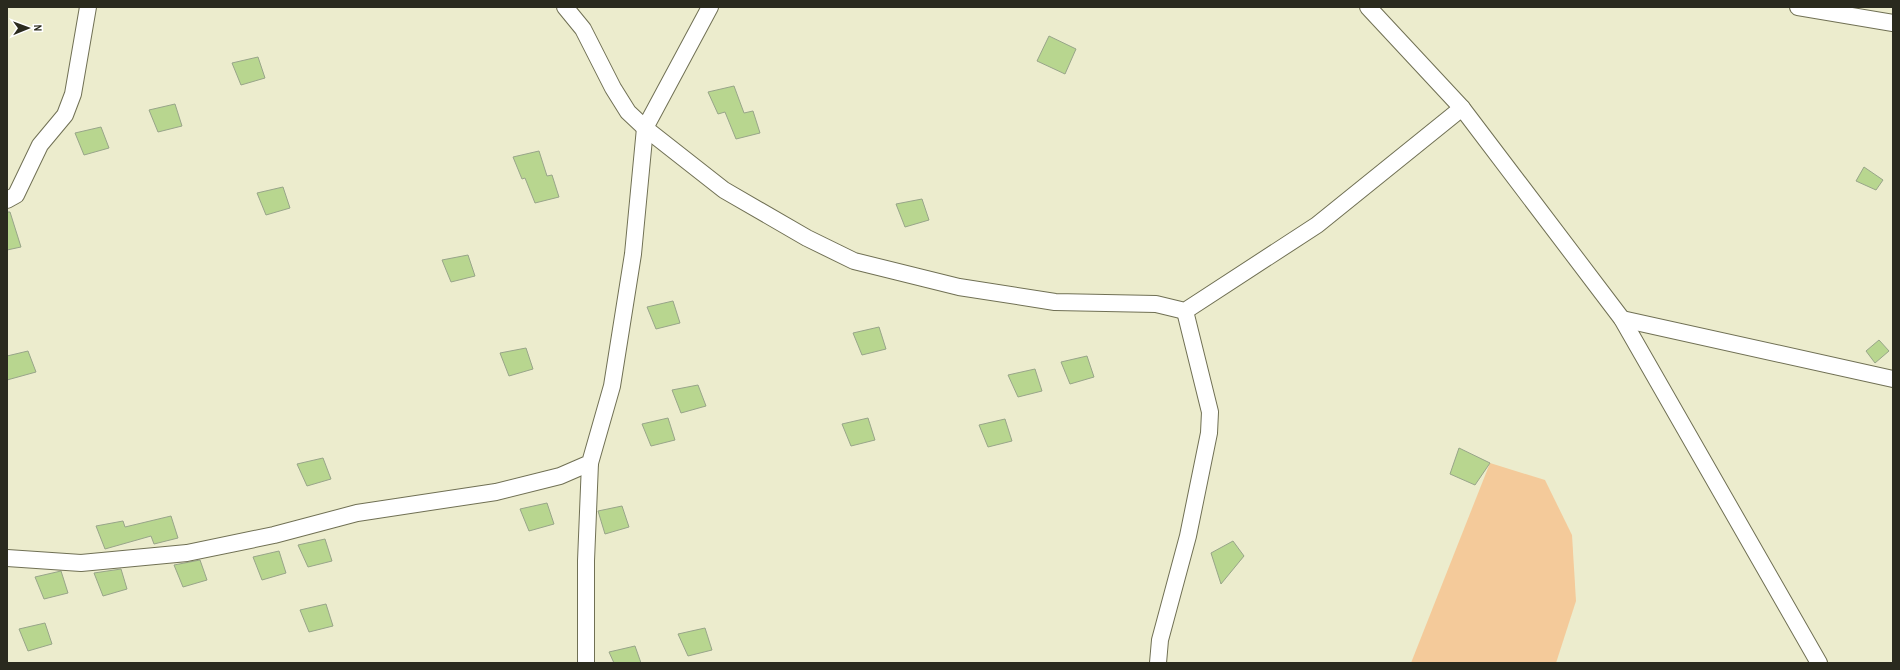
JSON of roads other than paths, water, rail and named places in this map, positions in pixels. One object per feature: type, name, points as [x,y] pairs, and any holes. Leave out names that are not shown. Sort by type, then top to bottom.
[{"type":"street","points":[[7,200],[16,196],[40,145],[65,115],[73,94],[88,7]]},
{"type":"street","points":[[566,7],[583,29],[613,88],[628,112],[645,128],[724,190],[807,238],[854,261],[959,287],[1048,301],[1156,304],[1185,312],[1317,225],[1462,108]]},
{"type":"street","points":[[586,663],[586,561],[590,463],[612,386],[632,254],[645,128],[710,7]]},
{"type":"street","points":[[1368,7],[1462,108],[1622,319],[1819,663]]},
{"type":"street","points":[[1798,7],[1893,23]]},
{"type":"street","points":[[1158,663],[1160,640],[1188,536],[1209,433],[1210,412],[1185,312]]},
{"type":"street","points":[[1622,319],[1893,379]]},
{"type":"street","points":[[7,558],[81,563],[187,553],[274,534],[357,513],[496,492],[560,476],[590,463]]}]
